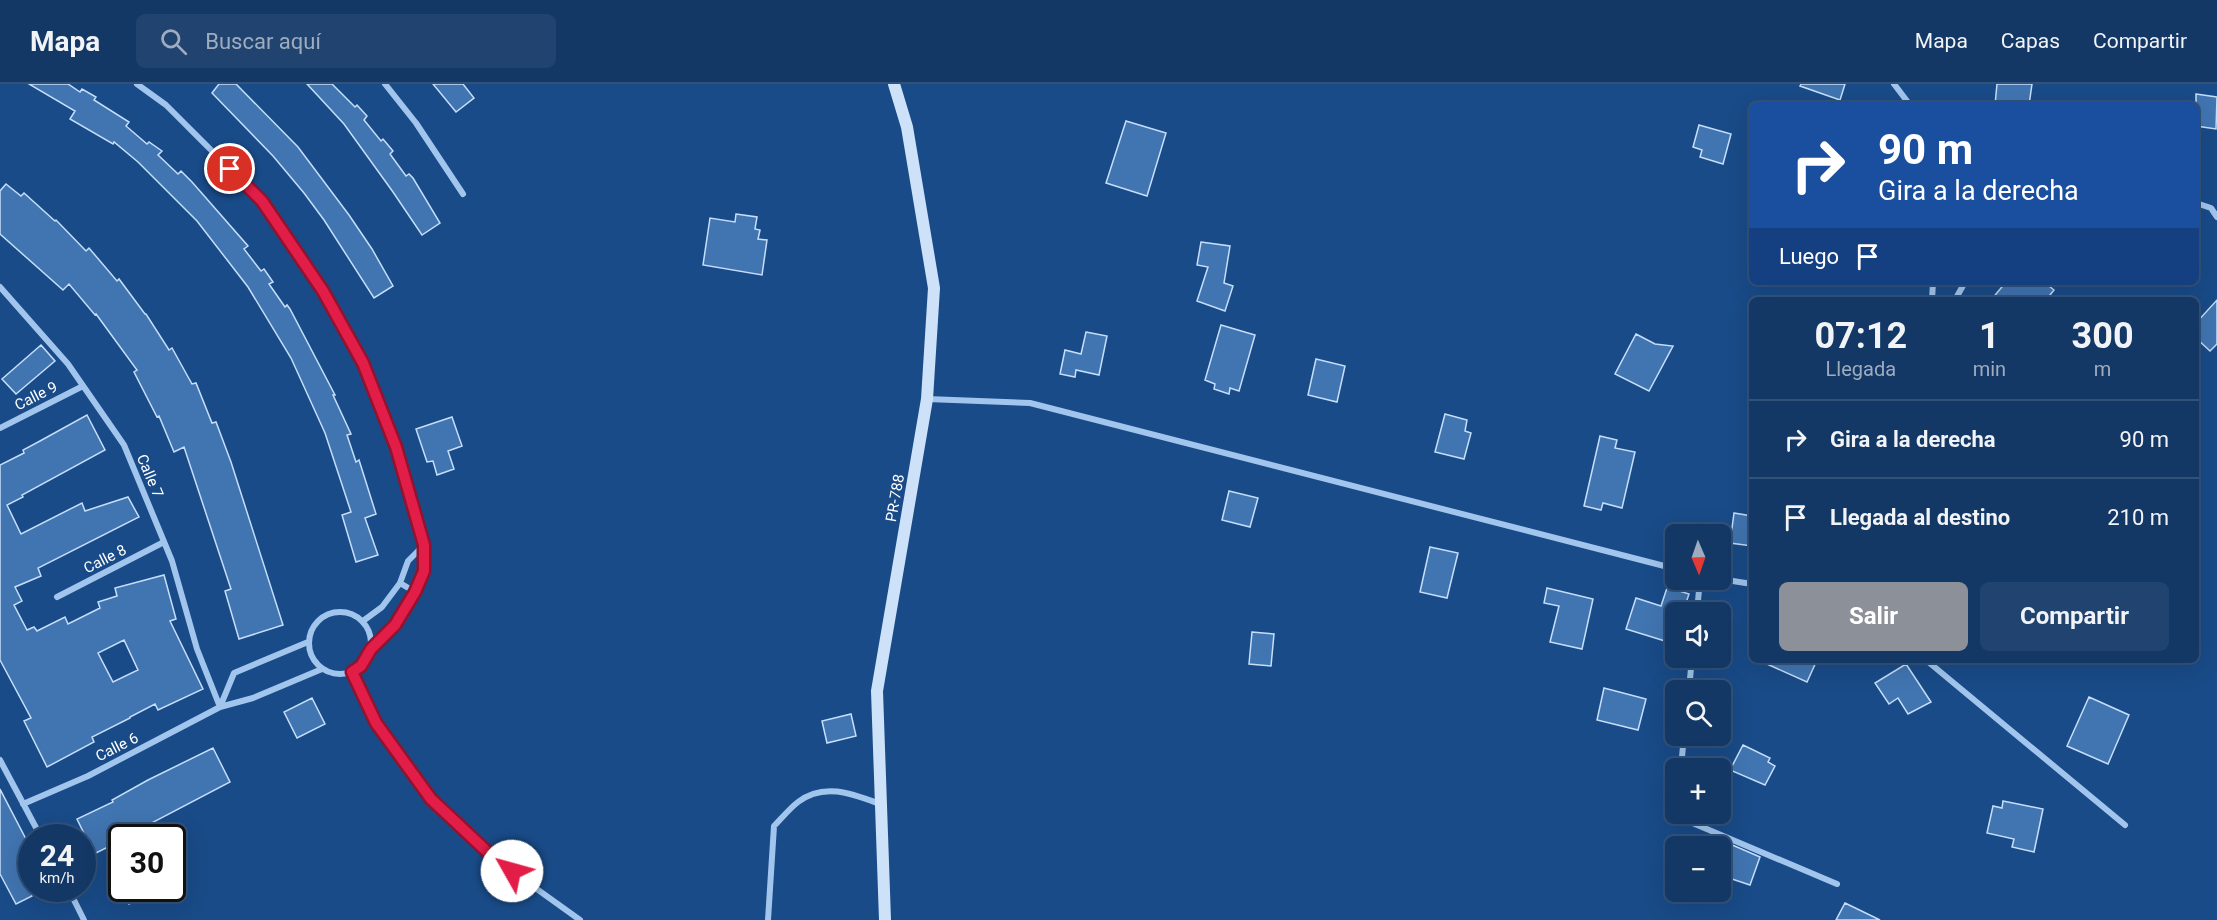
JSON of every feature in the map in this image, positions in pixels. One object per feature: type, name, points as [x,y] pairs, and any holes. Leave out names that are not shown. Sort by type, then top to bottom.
[{"type":"street","points":[[137,84],[166,105],[262,201],[323,291],[363,363],[396,447],[424,545],[424,571],[415,592],[395,625],[371,649],[367,659],[352,672],[342,674],[322,669],[314,662],[309,652],[308,642],[310,632],[316,622],[334,612],[344,612],[363,621],[368,629],[371,649]]},
{"type":"street","points":[[385,84],[416,123],[463,194]]},
{"type":"street","name":"PR-788","points":[[885,920],[877,691],[927,399],[934,288],[907,127],[894,84]]},
{"type":"street","points":[[1894,84],[1908,102]]},
{"type":"street","points":[[2199,204],[2211,208],[2217,217]]},
{"type":"street","name":"Calle 7","points":[[0,287],[68,364],[124,445],[172,561],[197,650],[220,707]]},
{"type":"street","name":"Calle 9","points":[[0,428],[83,386]]},
{"type":"street","points":[[927,399],[1030,403],[1665,566]]},
{"type":"street","name":"Calle 8","points":[[57,597],[164,542]]},
{"type":"street","points":[[363,621],[382,607],[400,583],[408,561],[424,545]]},
{"type":"street","points":[[1731,581],[1749,584]]},
{"type":"street","points":[[400,583],[415,592]]},
{"type":"street","points":[[220,707],[234,673],[308,642]]},
{"type":"street","points":[[1930,663],[2125,825]]},
{"type":"street","name":"Calle 6","points":[[23,804],[88,776],[220,707],[253,698],[322,669]]},
{"type":"street","points":[[352,672],[376,723],[431,799],[495,859],[579,920]]},
{"type":"street","points":[[0,759],[34,824]]},
{"type":"street","points":[[768,920],[774,826],[799,801],[820,791],[848,792],[880,805]]},
{"type":"street","points":[[1695,824],[1837,884]]},
{"type":"street","points":[[75,902],[84,920]]},
{"type":"building","points":[[29,84],[68,84],[80,92],[82,89],[96,97],[94,100],[129,122],[126,126],[147,144],[149,142],[162,151],[158,155],[178,174],[181,171],[192,182],[248,246],[244,249],[261,271],[264,269],[273,282],[269,284],[285,307],[287,305],[290,309],[335,395],[333,395],[351,434],[347,435],[356,462],[359,460],[376,514],[365,518],[378,555],[356,562],[342,515],[351,512],[325,433],[291,358],[248,287],[197,221],[138,162],[114,142],[113,144],[70,119],[75,111]]},
{"type":"building","points":[[219,84],[236,84],[298,147],[349,215],[393,286],[374,298],[304,193],[273,156],[212,93]]},
{"type":"building","points":[[307,84],[332,84],[355,107],[357,105],[367,116],[364,120],[381,141],[383,139],[393,151],[390,154],[406,176],[409,174],[413,178],[440,223],[422,235],[344,124]]},
{"type":"building","points":[[433,84],[463,84],[474,98],[456,112]]},
{"type":"building","points":[[1801,84],[1845,84],[1840,100],[1800,86]]},
{"type":"building","points":[[1997,84],[2032,84],[2029,102],[1995,102]]},
{"type":"building","points":[[2196,94],[2217,97],[2216,129],[2199,126],[2199,102],[2196,102]]},
{"type":"building","points":[[1126,121],[1166,133],[1147,196],[1106,183]]},
{"type":"building","points":[[1699,125],[1731,134],[1723,164],[1700,157],[1702,150],[1693,147]]},
{"type":"building","points":[[6,184],[21,196],[24,193],[56,220],[86,251],[89,248],[117,281],[119,279],[146,314],[169,350],[172,348],[192,384],[196,383],[212,423],[216,422],[231,462],[283,625],[239,639],[225,591],[231,589],[184,447],[174,452],[159,416],[157,417],[134,372],[137,370],[96,314],[69,284],[63,290],[0,234],[0,191]]},
{"type":"building","points":[[736,214],[757,217],[755,229],[760,230],[758,239],[767,240],[762,275],[703,265],[710,218],[735,222]]},
{"type":"building","points":[[1201,242],[1230,246],[1224,283],[1233,286],[1225,311],[1197,301],[1208,267],[1197,265]]},
{"type":"building","points":[[2004,285],[2048,285],[2054,290],[2048,297],[1994,297]]},
{"type":"building","points":[[2217,300],[2217,344],[2210,351],[2199,341],[2199,320]]},
{"type":"building","points":[[1221,325],[1255,335],[1239,391],[1230,388],[1229,394],[1214,389],[1215,384],[1205,380]]},
{"type":"building","points":[[1086,332],[1107,336],[1099,375],[1076,370],[1075,377],[1060,374],[1065,350],[1081,354]]},
{"type":"building","points":[[1636,334],[1655,344],[1673,346],[1649,391],[1615,374]]},
{"type":"building","points":[[41,345],[55,361],[16,394],[2,379]]},
{"type":"building","points":[[1316,359],[1345,366],[1337,402],[1308,395]]},
{"type":"building","points":[[1445,414],[1467,420],[1465,431],[1471,433],[1464,459],[1435,452]]},
{"type":"building","points":[[87,415],[105,450],[7,505],[21,534],[82,503],[85,511],[128,497],[139,517],[38,568],[41,576],[15,587],[22,601],[14,605],[27,630],[34,627],[37,631],[65,617],[68,624],[100,608],[98,602],[117,596],[115,588],[164,575],[176,619],[170,621],[203,689],[158,710],[155,704],[92,737],[94,742],[47,767],[24,721],[31,718],[0,660],[0,465]],"holes":[[[124,640],[138,670],[113,682],[98,653]]]},
{"type":"building","points":[[452,417],[462,446],[448,451],[454,469],[437,475],[433,461],[427,462],[416,429]]},
{"type":"building","points":[[1600,436],[1617,440],[1615,448],[1635,452],[1622,508],[1603,503],[1601,510],[1584,506]]},
{"type":"building","points":[[1229,491],[1258,498],[1250,527],[1222,520]]},
{"type":"building","points":[[1734,513],[1749,516],[1749,546],[1731,543]]},
{"type":"building","points":[[1430,547],[1458,553],[1447,598],[1420,592]]},
{"type":"building","points":[[1547,588],[1593,599],[1582,649],[1550,642],[1559,606],[1544,603]]},
{"type":"building","points":[[1666,590],[1689,594],[1686,602],[1665,602],[1665,641],[1626,629],[1636,598],[1661,606]]},
{"type":"building","points":[[1252,632],[1274,634],[1271,666],[1249,664]]},
{"type":"building","points":[[1765,663],[1816,663],[1807,682]]},
{"type":"building","points":[[1906,664],[1931,702],[1908,714],[1898,698],[1889,704],[1875,683]]},
{"type":"building","points":[[1604,688],[1646,699],[1638,730],[1597,720]]},
{"type":"building","points":[[2089,697],[2129,715],[2108,764],[2067,746]]},
{"type":"building","points":[[312,698],[325,724],[297,738],[284,712]]},
{"type":"building","points":[[851,714],[856,736],[827,743],[822,721]]},
{"type":"building","points":[[1743,745],[1770,758],[1768,762],[1775,766],[1765,785],[1731,770]]},
{"type":"building","points":[[213,748],[230,782],[150,824],[108,824],[108,847],[96,853],[96,824],[79,824],[77,819],[113,802],[112,800]]},
{"type":"building","points":[[0,789],[18,824],[18,902],[20,902],[16,904],[0,874]]},
{"type":"building","points":[[2003,801],[2043,809],[2034,852],[2012,847],[2014,839],[1987,833],[1993,806],[2002,808]]},
{"type":"building","points":[[1731,844],[1760,857],[1750,885],[1731,879]]},
{"type":"building","points":[[1845,903],[1880,920],[1836,920]]},
{"type":"route","points":[[230,169],[262,201],[323,291],[363,363],[396,447],[424,545],[424,571],[415,592],[395,625],[371,649],[361,666],[352,672],[376,723],[431,799],[495,859],[512,871]]}]
